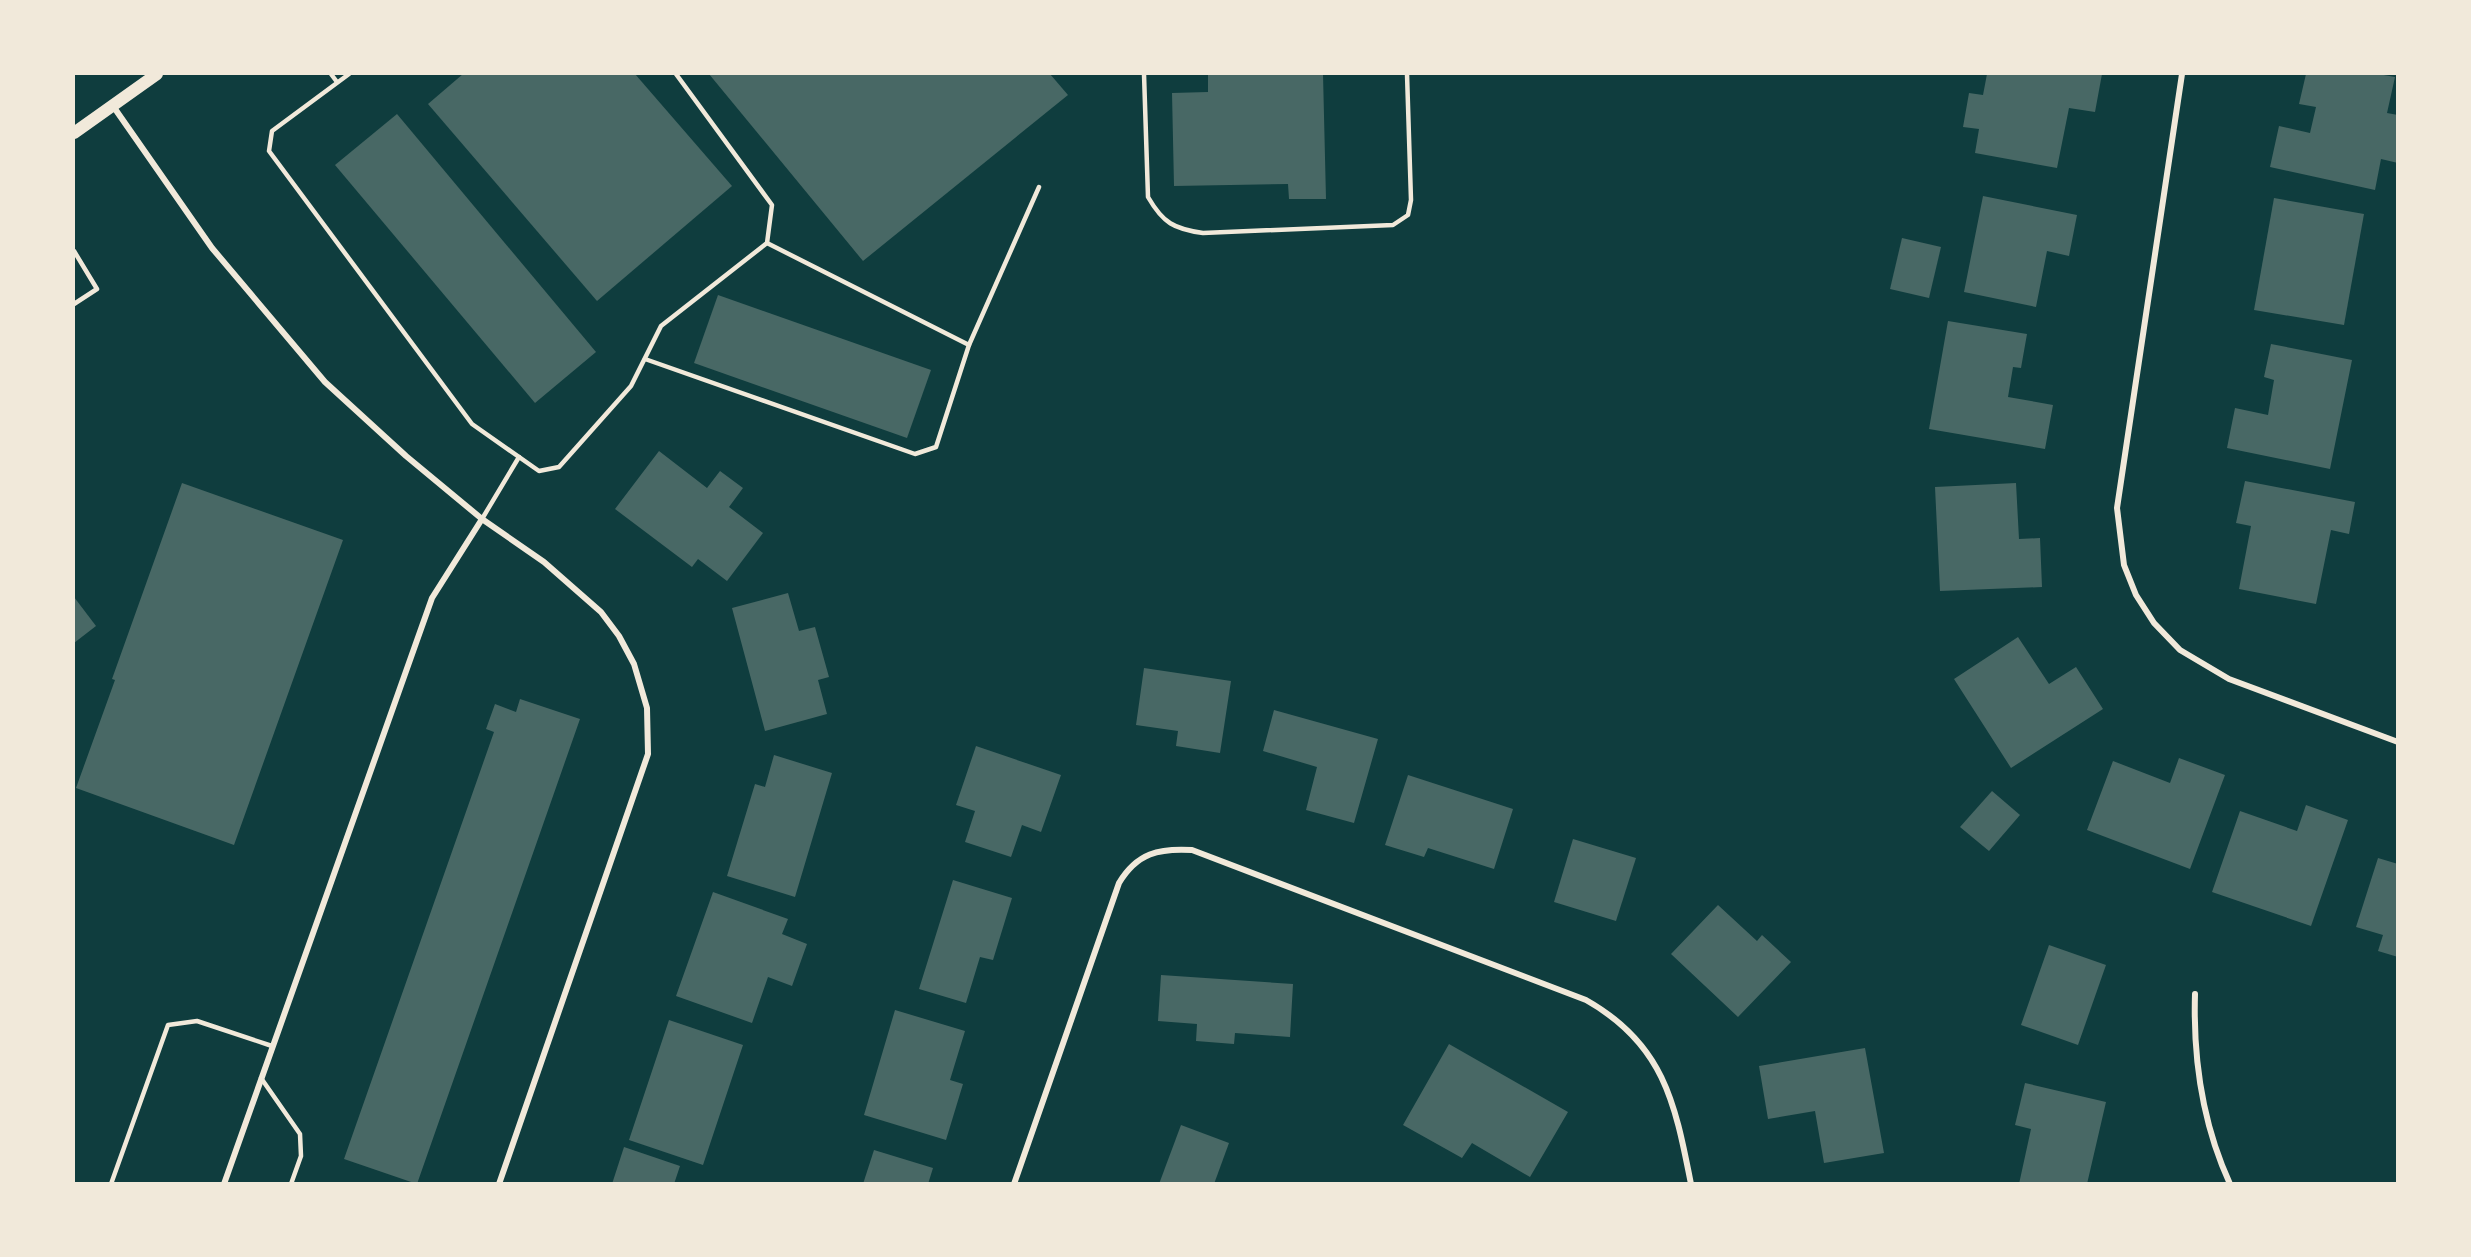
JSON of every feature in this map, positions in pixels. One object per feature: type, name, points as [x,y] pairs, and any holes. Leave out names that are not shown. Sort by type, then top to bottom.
[{"type":"main road","points":[[74,133],[157,74]]},
{"type":"street","points":[[2182,74],[2117,508],[2124,565],[2136,595],[2154,623],[2180,650],[2229,679],[2397,742]]},
{"type":"street","points":[[112,105],[212,249],[325,382],[406,456],[482,519],[544,562],[601,612],[619,636],[634,664],[647,708],[648,754],[500,1184]]},
{"type":"street","points":[[224,1184],[432,598],[482,519]]},
{"type":"street","points":[[1014,1184],[1119,883],[1125,873],[1144,856],[1167,849],[1192,850],[1586,1000],[1600,1008],[1625,1027],[1655,1064],[1670,1091],[1691,1184]]},
{"type":"street","points":[[2195,994],[2194,1037],[2202,1102],[2230,1184]]},
{"type":"lane","points":[[331,74],[337,82]]},
{"type":"lane","points":[[349,74],[273,131],[269,151],[472,424],[539,471],[559,467],[631,386],[661,326],[767,243],[772,205],[676,74]]},
{"type":"lane","points":[[1144,74],[1148,197],[1155,210],[1168,224],[1180,230],[1203,233],[1394,225],[1408,215],[1411,200],[1407,74]]},
{"type":"lane","points":[[645,359],[915,454],[936,447],[969,345],[1039,187]]},
{"type":"lane","points":[[767,243],[969,345]]},
{"type":"lane","points":[[74,251],[97,289],[74,304]]},
{"type":"lane","points":[[482,519],[519,457]]},
{"type":"lane","points":[[111,1184],[168,1025],[197,1021],[272,1046]]},
{"type":"lane","points":[[261,1078],[300,1134],[301,1156],[291,1184]]},
{"type":"building","points":[[463,74],[635,74],[732,186],[597,301],[428,104]]},
{"type":"building","points":[[709,74],[1050,74],[1068,95],[863,261]]},
{"type":"building","points":[[1208,74],[1323,74],[1326,199],[1289,199],[1288,184],[1174,186],[1172,93],[1208,92]]},
{"type":"building","points":[[1987,74],[2102,74],[2095,112],[2069,108],[2057,168],[1975,153],[1979,129],[1963,127],[1969,93],[1983,95]]},
{"type":"building","points":[[2306,74],[2378,74],[2395,77],[2387,113],[2398,115],[2398,163],[2381,159],[2375,190],[2270,167],[2279,126],[2310,133],[2316,107],[2299,104]]},
{"type":"building","points":[[397,114],[596,352],[535,403],[335,165]]},
{"type":"building","points":[[1983,196],[2077,215],[2069,256],[2047,251],[2036,307],[1964,292]]},
{"type":"building","points":[[2274,198],[2364,214],[2344,325],[2254,310]]},
{"type":"building","points":[[1902,238],[1941,247],[1929,298],[1890,289]]},
{"type":"building","points":[[718,295],[931,370],[907,438],[694,363]]},
{"type":"building","points":[[1948,321],[2027,334],[2021,368],[2013,367],[2008,397],[2053,405],[2045,449],[1929,429]]},
{"type":"building","points":[[2271,344],[2352,360],[2330,469],[2227,448],[2235,408],[2268,415],[2274,380],[2264,377]]},
{"type":"building","points":[[659,451],[707,488],[720,471],[743,488],[729,507],[763,533],[727,581],[698,559],[692,567],[615,509]]},
{"type":"building","points":[[2245,481],[2355,502],[2349,534],[2331,530],[2316,604],[2239,589],[2251,526],[2236,523]]},
{"type":"building","points":[[182,483],[343,540],[234,845],[76,788]]},
{"type":"building","points":[[2016,483],[2019,539],[2040,538],[2042,587],[1940,591],[1935,487]]},
{"type":"building","points":[[788,593],[799,631],[815,627],[829,677],[818,680],[827,714],[765,731],[732,608]]},
{"type":"building","points":[[74,597],[96,626],[74,643]]},
{"type":"building","points":[[2018,637],[2049,684],[2076,667],[2103,709],[2011,768],[1954,679]]},
{"type":"building","points":[[1144,668],[1231,681],[1220,753],[1176,746],[1178,731],[1136,725]]},
{"type":"building","points":[[520,699],[580,719],[417,1184],[344,1159],[494,732],[486,729],[495,704],[516,712]]},
{"type":"building","points":[[1274,710],[1378,739],[1354,823],[1306,810],[1317,767],[1263,751]]},
{"type":"building","points":[[976,746],[1061,775],[1041,832],[1022,825],[1011,857],[965,842],[975,811],[956,805]]},
{"type":"building","points":[[774,755],[832,773],[795,897],[727,876],[755,784],[765,787]]},
{"type":"building","points":[[2179,758],[2225,775],[2190,869],[2087,830],[2113,761],[2170,783]]},
{"type":"building","points":[[1408,775],[1513,809],[1494,869],[1428,848],[1424,857],[1385,845]]},
{"type":"building","points":[[1992,791],[2020,815],[1989,851],[1960,827]]},
{"type":"building","points":[[2306,805],[2348,820],[2311,926],[2212,892],[2240,811],[2297,831]]},
{"type":"building","points":[[1573,839],[1636,858],[1616,921],[1554,902]]},
{"type":"building","points":[[2378,858],[2398,864],[2398,957],[2378,951],[2383,935],[2356,927]]},
{"type":"building","points":[[953,880],[1012,898],[993,960],[980,957],[966,1003],[919,989]]},
{"type":"building","points":[[713,892],[788,919],[782,934],[807,944],[792,986],[768,977],[752,1023],[676,996]]},
{"type":"building","points":[[1718,905],[1757,941],[1762,935],[1791,962],[1738,1017],[1671,954]]},
{"type":"building","points":[[2049,945],[2106,965],[2078,1045],[2021,1025]]},
{"type":"building","points":[[1161,975],[1293,984],[1290,1037],[1235,1033],[1234,1044],[1196,1041],[1197,1024],[1158,1021]]},
{"type":"building","points":[[895,1010],[965,1031],[950,1080],[963,1084],[946,1140],[864,1115]]},
{"type":"building","points":[[669,1020],[743,1045],[703,1165],[629,1140]]},
{"type":"building","points":[[1449,1044],[1568,1112],[1530,1177],[1472,1143],[1462,1158],[1403,1125]]},
{"type":"building","points":[[1865,1048],[1884,1153],[1824,1163],[1815,1111],[1768,1119],[1759,1066]]},
{"type":"building","points":[[2025,1083],[2106,1102],[2087,1184],[2019,1184],[2031,1129],[2015,1125]]},
{"type":"building","points":[[1181,1125],[1229,1143],[1214,1184],[1159,1184]]},
{"type":"building","points":[[624,1147],[680,1166],[674,1184],[612,1184]]},
{"type":"building","points":[[874,1150],[933,1168],[928,1184],[863,1184]]}]
